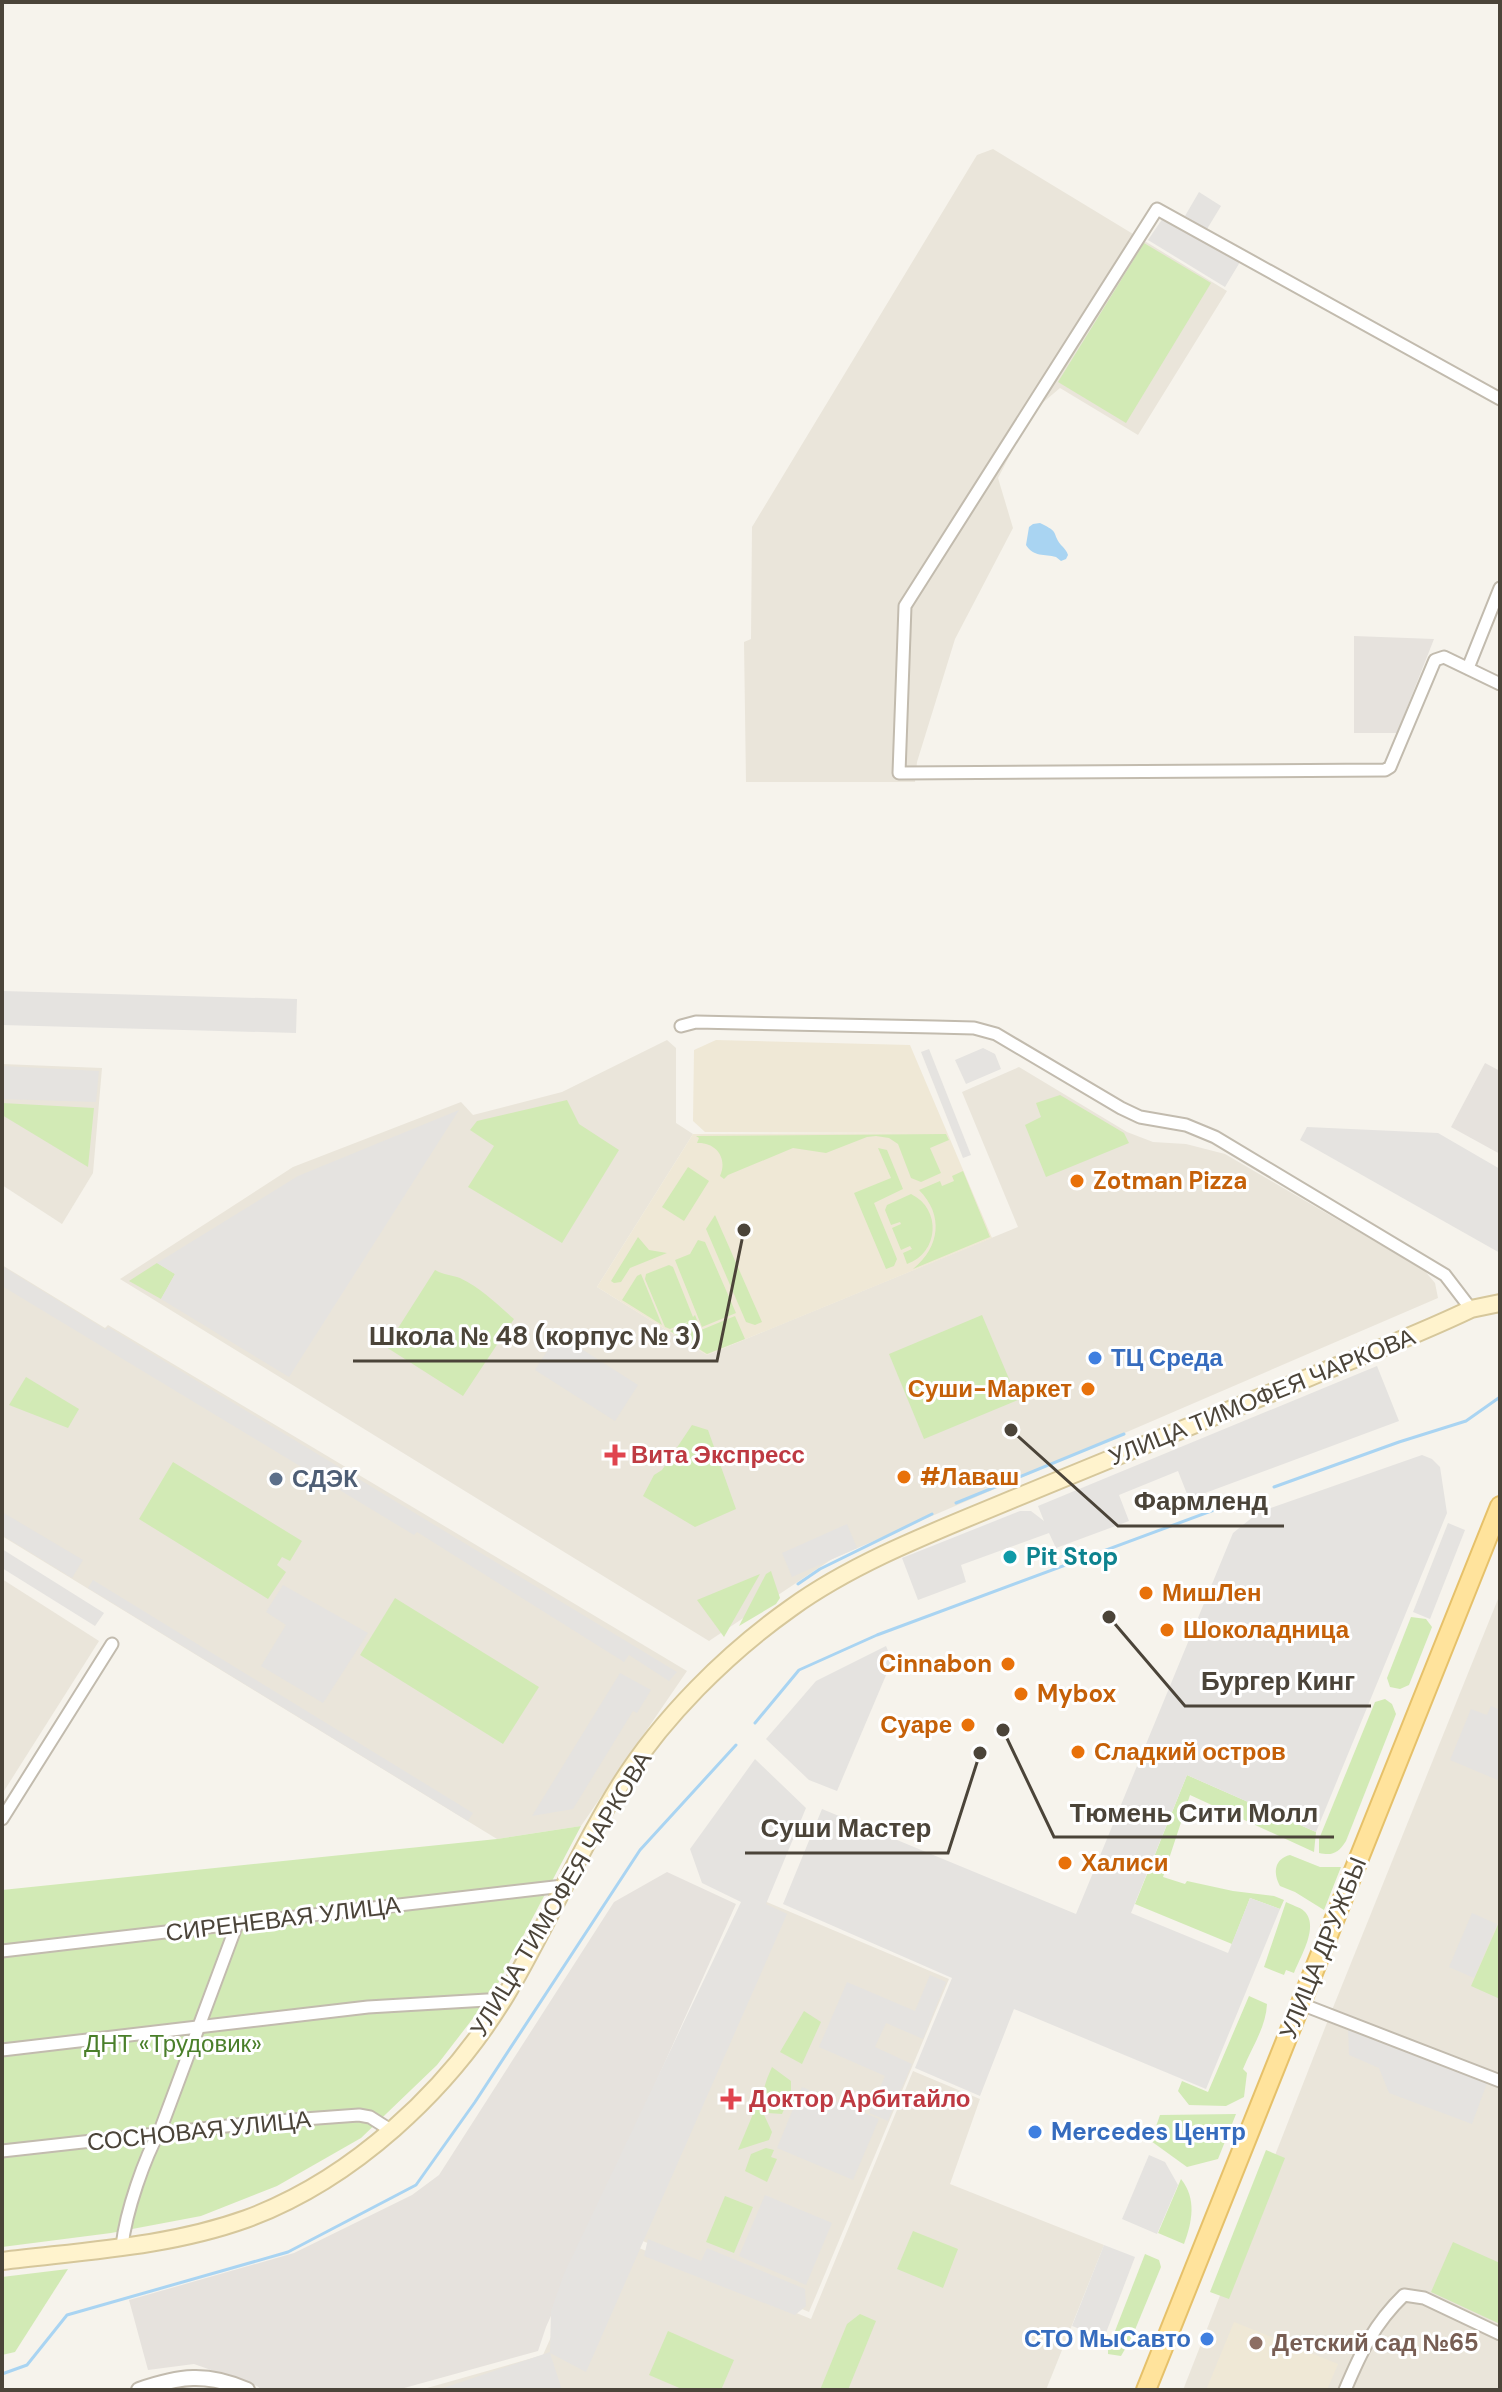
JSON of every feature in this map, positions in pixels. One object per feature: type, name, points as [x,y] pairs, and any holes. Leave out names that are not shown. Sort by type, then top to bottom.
[{"type":"main road","points":[[1471,1309],[1500,1296]]},
{"type":"main road","name":"УЛИЦА ТИМОФЕЯ ЧАРКОВА","points":[[2,2261],[176,2238],[249,2218],[321,2183],[392,2131],[467,2050],[504,1999],[621,1784],[673,1714],[739,1650],[792,1606],[831,1583],[951,1525],[1471,1309],[1500,1303]]},
{"type":"main road","points":[[1445,1322],[1500,1315]]},
{"type":"main road","name":"УЛИЦА ДРУЖБЫ","points":[[1146,2390],[1500,1506]]},
{"type":"street","points":[[1500,399],[1157,209],[905,606],[899,773],[1385,770],[1390,767],[1435,660],[1444,657],[1500,684]]},
{"type":"street","points":[[1468,668],[1500,588]]},
{"type":"street","points":[[681,1026],[696,1022],[935,1027],[974,1028],[996,1034],[1140,1117],[1186,1125],[1215,1137],[1445,1275],[1471,1309]]},
{"type":"street","points":[[2,1819],[112,1644]]},
{"type":"street","name":"СИРЕНЕВАЯ УЛИЦА","points":[[2,1951],[563,1886]]},
{"type":"street","points":[[122,2246],[127,2220],[151,2148],[237,1924]]},
{"type":"street","points":[[2,2050],[368,2007],[504,1999]]},
{"type":"street","points":[[1301,2004],[1500,2081]]},
{"type":"street","name":"СОСНОВАЯ УЛИЦА","points":[[2,2151],[359,2115],[370,2117],[392,2131]]},
{"type":"street","points":[[1345,2390],[1368,2340],[1385,2314],[1404,2295],[1424,2298],[1500,2334]]},
{"type":"street","points":[[139,2390],[184,2378],[202,2377],[223,2380],[247,2390]]},
{"type":"shaded area","points":[[993,149],[1227,291],[1138,435],[1060,388],[1033,411],[998,478],[1013,528],[955,639],[917,762],[915,782],[746,782],[744,642],[751,639],[752,527],[977,155]]},
{"type":"shaded area","points":[[1199,192],[1221,206],[1207,229],[1185,216]]},
{"type":"shaded area","points":[[1163,218],[1240,262],[1225,287],[1148,240]]},
{"type":"shaded area","points":[[1354,636],[1434,639],[1397,733],[1354,733]]},
{"type":"shaded area","points":[[2,991],[297,999],[296,1033],[2,1025]]},
{"type":"shaded area","points":[[667,1040],[676,1048],[676,1123],[693,1134],[597,1287],[707,1355],[1018,1227],[962,1092],[1019,1067],[1127,1132],[1153,1142],[1186,1144],[1225,1154],[1424,1270],[1435,1283],[1438,1298],[832,1559],[709,1641],[120,1279],[293,1167],[461,1102],[473,1115],[562,1092]]},
{"type":"shaded area","points":[[716,1040],[910,1045],[992,1238],[707,1355],[597,1287],[693,1134],[918,1133],[705,1132],[693,1121],[694,1050]]},
{"type":"shaded area","points":[[983,1048],[995,1054],[1001,1069],[966,1084],[955,1060]]},
{"type":"shaded area","points":[[929,1049],[971,1155],[963,1158],[921,1052]]},
{"type":"shaded area","points":[[1485,1063],[1500,1071],[1500,1154],[1451,1127]]},
{"type":"shaded area","points":[[2,1064],[102,1068],[93,1173],[62,1224],[2,1185]]},
{"type":"shaded area","points":[[2,1066],[99,1071],[96,1102],[2,1099]]},
{"type":"shaded area","points":[[459,1110],[289,1377],[161,1299],[175,1274],[157,1263],[298,1176]]},
{"type":"shaded area","points":[[1307,1127],[1438,1133],[1500,1169],[1500,1253],[1300,1140]]},
{"type":"shaded area","points":[[2,1265],[105,1328],[108,1325],[687,1671],[581,1826],[497,1839],[2,1536]]},
{"type":"shaded area","points":[[2,1266],[677,1672],[669,1681],[629,1655],[624,1662],[417,1532],[414,1535],[2,1286]]},
{"type":"shaded area","points":[[558,1334],[638,1385],[615,1421],[535,1370]]},
{"type":"shaded area","points":[[1377,1366],[1399,1421],[1189,1499],[1178,1471],[1119,1495],[1129,1521],[1056,1548],[1049,1533],[961,1565],[966,1582],[918,1600],[902,1558],[1020,1511],[1031,1511],[1044,1521],[1038,1506]]},
{"type":"shaded area","points":[[1422,1455],[1440,1467],[1447,1513],[1316,1832],[1187,1775],[1131,1913],[1228,1953],[1250,1898],[1280,1909],[1206,2089],[1014,2009],[980,2096],[915,2068],[952,1978],[783,1904],[822,1809],[1076,1914],[1233,1533],[1259,1512]]},
{"type":"shaded area","points":[[2,1512],[83,1560],[72,1578],[2,1535]]},
{"type":"shaded area","points":[[1448,1523],[1465,1530],[1430,1619],[1413,1612]]},
{"type":"shaded area","points":[[847,1524],[857,1548],[792,1577],[782,1553]]},
{"type":"shaded area","points":[[2,1549],[104,1613],[95,1626],[2,1568]]},
{"type":"shaded area","points":[[2,1579],[99,1641],[4,1791],[2,1790]]},
{"type":"shaded area","points":[[93,1580],[473,1813],[468,1821],[88,1588]]},
{"type":"shaded area","points":[[283,1585],[368,1633],[323,1703],[261,1666],[286,1625],[266,1612]]},
{"type":"shaded area","points":[[1500,1594],[1500,2390],[1183,2390],[1330,2015]]},
{"type":"shaded area","points":[[886,1646],[892,1661],[837,1791],[809,1780],[766,1739],[816,1681]]},
{"type":"shaded area","points":[[620,1673],[651,1690],[637,1713],[633,1711],[573,1809],[532,1816]]},
{"type":"shaded area","points":[[1491,1706],[1500,1710],[1500,1781],[1450,1760],[1471,1709],[1487,1715]]},
{"type":"shaded area","points":[[755,1759],[806,1808],[766,1904],[787,1914],[586,2372],[550,2353],[562,2390],[438,2390],[550,2352],[551,2311],[564,2274],[741,1902],[702,1883],[690,1849]]},
{"type":"shaded area","points":[[667,1872],[736,1904],[546,2327],[538,2351],[397,2390],[262,2390],[194,2364],[148,2370],[129,2300],[294,2253],[412,2195],[439,2175],[614,1902]]},
{"type":"shaded area","points":[[748,1894],[949,1979],[809,2312],[596,2221]]},
{"type":"shaded area","points":[[1472,1913],[1497,1924],[1474,1978],[1449,1967]]},
{"type":"shaded area","points":[[930,1975],[946,1982],[923,2039],[886,2023],[875,2047],[912,2064],[888,2121],[869,2113],[885,2076],[819,2047],[847,1982],[915,2011]]},
{"type":"shaded area","points":[[1348,2028],[1487,2083],[1472,2124],[1389,2093],[1379,2068],[1349,2055]]},
{"type":"shaded area","points":[[913,2071],[980,2099],[950,2184],[1104,2245],[1046,2390],[420,2390],[543,2355],[598,2231],[811,2319]]},
{"type":"shaded area","points":[[802,2087],[879,2119],[853,2180],[777,2148]]},
{"type":"shaded area","points":[[1149,2155],[1165,2162],[1178,2185],[1157,2234],[1122,2219]]},
{"type":"shaded area","points":[[765,2195],[832,2223],[806,2285],[739,2256]]},
{"type":"shaded area","points":[[648,2239],[701,2261],[707,2248],[805,2289],[806,2306],[795,2315],[644,2256]]},
{"type":"shaded area","points":[[1104,2245],[1135,2257],[1104,2338],[1072,2326]]},
{"type":"shaded area","name":"Детский сад №65","points":[[1234,2322],[1338,2364],[1327,2390],[1206,2390]]},
{"type":"green space","points":[[1144,243],[1211,283],[1126,423],[1058,382]]},
{"type":"green space","points":[[1060,1095],[1124,1133],[1129,1143],[1046,1177],[1025,1125],[1041,1117],[1036,1103]]},
{"type":"green space","points":[[567,1100],[579,1124],[619,1150],[562,1243],[468,1187],[494,1146],[470,1130],[477,1121]]},
{"type":"green space","points":[[2,1103],[94,1108],[88,1167],[2,1115]]},
{"type":"green space","points":[[946,1134],[949,1140],[930,1148],[941,1173],[921,1182],[911,1178],[898,1144],[889,1138],[867,1137],[826,1153],[793,1148],[724,1179],[720,1176],[722,1163],[719,1152],[710,1145],[697,1143],[699,1138],[696,1136]]},
{"type":"green space","points":[[878,1148],[887,1150],[903,1189],[874,1203],[897,1259],[894,1266],[886,1269],[854,1193],[891,1178]]},
{"type":"green space","points":[[688,1167],[709,1181],[684,1221],[662,1207]]},
{"type":"green space","points":[[963,1171],[990,1237],[913,1269],[929,1251],[936,1231],[932,1210],[919,1190],[940,1181],[942,1186],[954,1181],[952,1176]]},
{"type":"green space","points":[[911,1194],[928,1210],[933,1230],[925,1251],[907,1264],[903,1253],[912,1249],[910,1246],[901,1250],[892,1228],[901,1224],[891,1225],[885,1210],[887,1205]]},
{"type":"green space","points":[[715,1215],[762,1322],[755,1325],[746,1322],[706,1229]]},
{"type":"green space","points":[[638,1237],[649,1250],[667,1253],[630,1268],[621,1282],[614,1283],[611,1281]]},
{"type":"green space","points":[[698,1240],[705,1242],[736,1313],[702,1327],[675,1260],[690,1254]]},
{"type":"green space","points":[[157,1263],[175,1274],[161,1299],[129,1281]]},
{"type":"green space","points":[[669,1265],[673,1267],[701,1330],[735,1316],[745,1339],[707,1354],[670,1331],[692,1320],[670,1329],[665,1327],[645,1279],[646,1274]]},
{"type":"green space","points":[[435,1270],[460,1278],[475,1287],[514,1319],[463,1396],[386,1347]]},
{"type":"green space","points":[[641,1274],[662,1325],[622,1300]]},
{"type":"green space","points":[[982,1315],[1018,1400],[924,1439],[889,1354]]},
{"type":"green space","points":[[26,1377],[79,1409],[68,1428],[9,1405]]},
{"type":"green space","points":[[692,1425],[708,1430],[736,1509],[695,1527],[643,1496],[654,1475],[662,1470]]},
{"type":"green space","points":[[173,1462],[302,1541],[290,1561],[282,1557],[277,1565],[286,1572],[268,1599],[139,1519]]},
{"type":"green space","points":[[771,1571],[780,1598],[776,1604],[739,1626],[766,1574]]},
{"type":"green space","points":[[760,1574],[724,1637],[697,1600]]},
{"type":"green space","points":[[395,1598],[539,1687],[503,1744],[360,1655]]},
{"type":"green space","points":[[1411,1617],[1426,1619],[1432,1627],[1409,1685],[1400,1689],[1390,1687],[1387,1678]]},
{"type":"green space","points":[[1385,1699],[1392,1704],[1396,1714],[1346,1841],[1335,1853],[1319,1853],[1319,1839],[1375,1702]]},
{"type":"green space","points":[[1187,1775],[1316,1832],[1314,1852],[1190,1795],[1163,1877],[1185,1884],[1187,1881],[1284,1900],[1280,1909],[1250,1898],[1232,1944],[1135,1904]]},
{"type":"green space","name":"ДНТ «Трудовик»","points":[[581,1826],[494,1991],[437,2065],[361,2138],[277,2186],[201,2216],[111,2233],[2,2247],[2,1890],[497,1839]]},
{"type":"green space","points":[[1290,1855],[1320,1867],[1341,1867],[1324,1910],[1280,1886],[1276,1867]]},
{"type":"green space","points":[[1286,1902],[1304,1911],[1310,1925],[1307,1942],[1294,1973],[1286,1970],[1284,1975],[1264,1967]]},
{"type":"green space","points":[[1500,1920],[1500,1999],[1471,1986]]},
{"type":"green space","points":[[1249,1996],[1267,2004],[1261,2029],[1243,2069],[1247,2073],[1244,2097],[1226,2106],[1189,2105],[1178,2091],[1182,2081],[1208,2092]]},
{"type":"green space","points":[[804,2011],[821,2022],[802,2064],[780,2052]]},
{"type":"green space","points":[[772,2067],[791,2081],[791,2093],[782,2114],[768,2113],[764,2101],[765,2084]]},
{"type":"green space","points":[[758,2102],[772,2132],[769,2140],[738,2150]]},
{"type":"green space","points":[[1236,2114],[1218,2159],[1187,2167],[1151,2141],[1160,2115]]},
{"type":"green space","points":[[766,2148],[774,2150],[771,2157],[777,2159],[767,2182],[745,2171],[751,2154]]},
{"type":"green space","points":[[1266,2150],[1285,2158],[1229,2299],[1210,2292]]},
{"type":"green space","points":[[1181,2179],[1189,2194],[1192,2211],[1184,2244],[1158,2233]]},
{"type":"green space","points":[[725,2196],[753,2207],[734,2253],[706,2242]]},
{"type":"green space","points":[[913,2231],[958,2249],[943,2288],[897,2269]]},
{"type":"green space","points":[[1453,2242],[1500,2263],[1500,2324],[1431,2292]]},
{"type":"green space","points":[[1145,2254],[1159,2260],[1161,2267],[1121,2356],[1108,2354],[1108,2349]]},
{"type":"green space","points":[[68,2269],[15,2352],[2,2355],[2,2277]]},
{"type":"green space","points":[[860,2314],[876,2321],[848,2390],[820,2390],[847,2324]]},
{"type":"green space","points":[[668,2331],[734,2360],[721,2390],[684,2390],[649,2375]]},
{"type":"water","points":[[1040,523],[1053,531],[1068,554],[1066,559],[1061,561],[1036,553],[1026,545],[1029,527]]},
{"type":"waterway","points":[[1274,1487],[1466,1421],[1500,1397]]},
{"type":"waterway","points":[[956,1503],[1124,1434]]},
{"type":"waterway","points":[[755,1723],[799,1670],[877,1635],[1249,1497]]},
{"type":"waterway","points":[[798,1584],[820,1569],[932,1514]]},
{"type":"waterway","points":[[2,2374],[27,2365],[67,2315],[288,2252],[416,2185],[475,2102],[640,1850],[736,1745]]},
{"type":"place","name":"Zotman Pizza","points":[[1077,1181]]},
{"type":"place","name":"Школа № 48 (корпус № 3)","points":[[744,1230]]},
{"type":"place","name":"ТЦ Среда","points":[[1095,1358]]},
{"type":"place","name":"Суши-Маркет","points":[[1088,1389]]},
{"type":"place","name":"Фармленд","points":[[1011,1430]]},
{"type":"place","name":"Вита Экспресс","points":[[615,1455]]},
{"type":"place","name":"#Лаваш","points":[[904,1477]]},
{"type":"place","name":"СДЭК","points":[[276,1479]]},
{"type":"place","name":"Pit Stop","points":[[1010,1557]]},
{"type":"place","name":"МишЛен","points":[[1146,1593]]},
{"type":"place","name":"Бургер Кинг","points":[[1109,1617]]},
{"type":"place","name":"Шоколадница","points":[[1167,1630]]},
{"type":"place","name":"Cinnabon","points":[[1008,1664]]},
{"type":"place","name":"Mybox","points":[[1021,1694]]},
{"type":"place","name":"Суаре","points":[[968,1725]]},
{"type":"place","name":"Тюмень Сити Молл","points":[[1003,1730]]},
{"type":"place","name":"Сладкий остров","points":[[1078,1752]]},
{"type":"place","name":"Суши Мастер","points":[[980,1753]]},
{"type":"place","name":"Халиси","points":[[1065,1863]]},
{"type":"place","name":"Доктор Арбитайло","points":[[731,2099]]},
{"type":"place","name":"Mercedes Центр","points":[[1035,2132]]},
{"type":"place","name":"СТО МыСавто","points":[[1207,2339]]},
{"type":"place","name":"Детский сад №65","points":[[1256,2343]]}]
